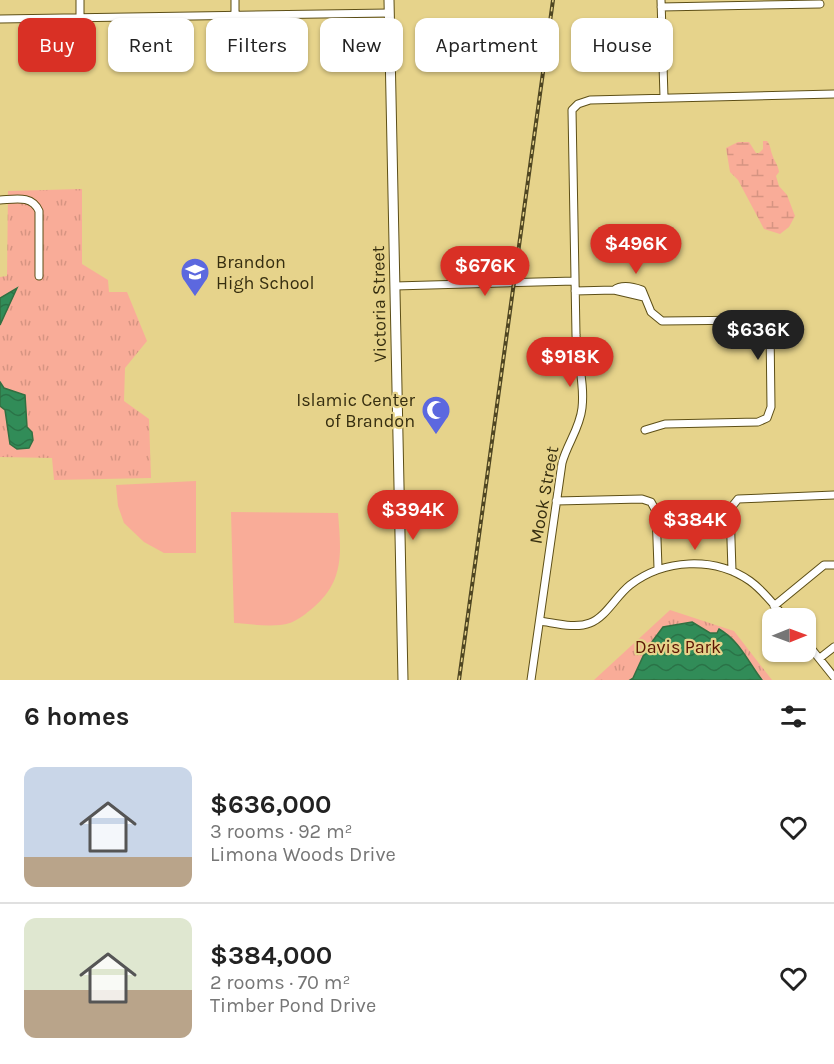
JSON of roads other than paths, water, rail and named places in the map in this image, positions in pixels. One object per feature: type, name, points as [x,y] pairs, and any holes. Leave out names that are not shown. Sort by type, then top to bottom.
[{"type":"street","points":[[80,0],[80,17]]},
{"type":"street","points":[[235,0],[236,15]]},
{"type":"street","name":"Victoria Street","points":[[389,0],[403,680]]},
{"type":"street","points":[[820,4],[661,4],[664,97],[834,94]]},
{"type":"street","points":[[0,19],[389,12]]},
{"type":"street","name":"Mook Street","points":[[531,680],[565,452],[577,427],[583,397],[577,348],[572,110],[578,104],[590,100],[664,97]]},
{"type":"street","points":[[0,200],[29,199],[36,204],[39,211],[39,276]]},
{"type":"street","points":[[395,286],[575,281]]},
{"type":"street","points":[[575,291],[614,291],[619,287],[642,290],[651,312],[662,321],[758,320],[767,323],[770,333],[771,407],[767,418],[758,422],[665,424],[645,430]]},
{"type":"street","points":[[732,571],[730,509],[738,499],[834,495]]},
{"type":"street","points":[[556,501],[642,499],[651,502],[656,511],[658,568]]},
{"type":"street","points":[[540,621],[578,625],[591,623],[598,619],[626,588],[658,568],[693,563],[732,571],[750,581],[774,606],[824,565],[834,565]]},
{"type":"street","points":[[820,658],[834,647]]},
{"type":"street","points":[[816,653],[834,677]]},
{"type":"water","points":[[17,288],[0,325],[0,298]]},
{"type":"water","points":[[0,382],[4,388],[25,395],[27,427],[32,432],[33,440],[29,448],[17,449],[10,444],[5,410],[0,406]]},
{"type":"water","name":"Davis Park","points":[[692,622],[710,633],[717,633],[719,629],[726,634],[738,646],[762,680],[630,680],[646,650],[663,627]]},
{"type":"railway","points":[[459,680],[553,0]]},
{"type":"place","name":"Brandon High School","points":[[195,298]]},
{"type":"place","name":"Islamic Center of Brandon","points":[[436,436]]}]
